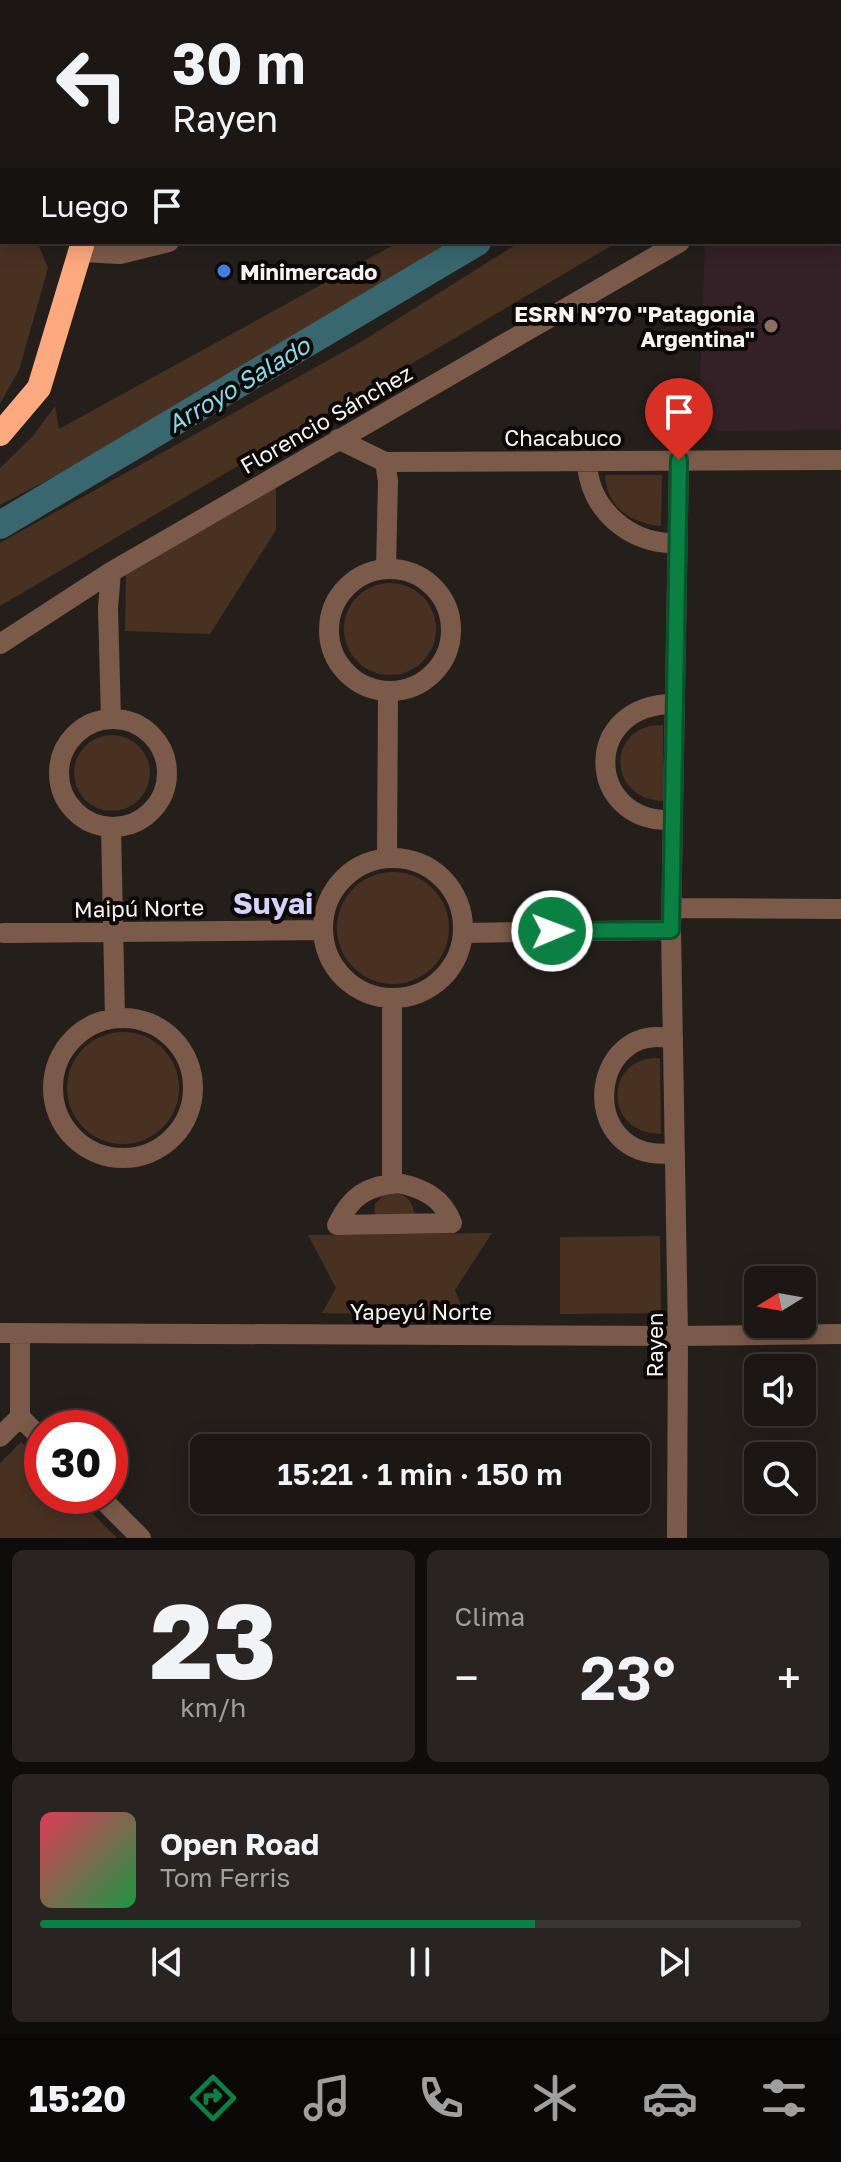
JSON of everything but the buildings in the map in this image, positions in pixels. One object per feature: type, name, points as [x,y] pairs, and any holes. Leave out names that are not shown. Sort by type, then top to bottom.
[{"type":"highway","points":[[0,434],[39,388],[74,245]]},
{"type":"street","points":[[74,245],[120,254],[161,244]]},
{"type":"street","name":"Florencio Sánchez","points":[[0,644],[111,572],[677,244]]},
{"type":"street","name":"Chacabuco","points":[[338,439],[385,462],[841,460]]},
{"type":"street","name":"Rayen","points":[[677,1538],[678,1336],[671,930],[679,460]]},
{"type":"street","points":[[587,461],[587,473],[596,499],[613,520],[635,536],[661,543],[677,543]]},
{"type":"street","points":[[385,462],[388,481],[386,569]]},
{"type":"street","points":[[386,569],[412,572],[429,582],[442,597],[450,616],[451,636],[446,655],[435,672],[418,685],[398,691],[377,690],[358,683],[342,669],[332,651],[328,631],[331,610],[340,592],[355,579],[373,570],[386,569]]},
{"type":"street","points":[[111,572],[108,608],[111,719]]},
{"type":"street","points":[[387,858],[388,691]]},
{"type":"street","points":[[673,820],[649,819],[631,812],[608,782],[605,764],[611,737],[630,715],[647,706],[675,704]]},
{"type":"street","points":[[111,719],[132,723],[154,738],[163,752],[167,770],[165,787],[158,803],[147,816],[131,824],[111,827],[96,825],[80,817],[68,803],[60,786],[58,768],[64,750],[74,735],[88,724],[111,719]]},
{"type":"street","points":[[111,827],[115,1018]]},
{"type":"street","points":[[387,858],[404,858],[426,866],[445,880],[458,900],[463,922],[462,945],[453,966],[438,983],[418,995],[392,999],[372,996],[352,986],[335,970],[325,949],[323,930],[327,902],[340,882],[358,867],[387,858]]},
{"type":"street","points":[[672,908],[841,909]]},
{"type":"street","name":"Maipú Norte","points":[[4,933],[323,930]]},
{"type":"street","points":[[463,933],[671,930]]},
{"type":"street","points":[[392,999],[392,1183]]},
{"type":"street","points":[[128,1017],[149,1022],[167,1032],[181,1048],[190,1067],[194,1088],[191,1109],[182,1128],[168,1143],[147,1154],[124,1159],[102,1156],[81,1145],[65,1128],[55,1107],[52,1084],[57,1061],[70,1041],[88,1026],[115,1018],[128,1017]]},
{"type":"street","points":[[673,1039],[645,1039],[627,1047],[613,1061],[605,1078],[602,1097],[605,1116],[615,1132],[629,1145],[646,1152],[675,1153]]},
{"type":"street","points":[[392,1183],[418,1187],[435,1197],[448,1212],[452,1223],[337,1225],[346,1207],[360,1194],[392,1183]]},
{"type":"street","points":[[10,1333],[20,1417],[24,1421]]},
{"type":"street","name":"Yapeyú Norte","points":[[10,1333],[841,1334]]},
{"type":"street","points":[[0,1437],[20,1417]]},
{"type":"street","points":[[117,1514],[141,1538]]},
{"type":"shaded area","points":[[0,244],[39,246],[48,268],[19,370],[0,404]]},
{"type":"shaded area","points":[[395,244],[448,244],[123,440],[0,505],[0,468],[33,436],[55,406],[59,429]]},
{"type":"shaded area","points":[[517,244],[615,244],[0,606],[0,543],[361,342]]},
{"type":"shaded area","name":"ESRN N°70 \"Patagonia Argentina\"","points":[[705,244],[841,244],[841,430],[715,431],[699,409]]},
{"type":"shaded area","points":[[605,475],[662,475],[661,526],[622,512],[610,496]]},
{"type":"shaded area","points":[[276,488],[276,530],[210,634],[125,631],[126,575]]},
{"type":"shaded area","points":[[390,583],[408,586],[423,596],[433,611],[436,629],[433,647],[423,662],[408,672],[390,675],[372,672],[357,662],[347,647],[344,629],[347,611],[357,596],[372,586]]},
{"type":"shaded area","points":[[663,725],[664,801],[645,797],[631,789],[623,776],[620,762],[623,748],[631,736],[644,728]]},
{"type":"shaded area","points":[[112,735],[127,738],[139,746],[147,758],[150,773],[147,788],[139,800],[127,808],[112,811],[97,808],[85,800],[77,788],[74,773],[77,758],[85,746],[97,738]]},
{"type":"shaded area","points":[[393,872],[414,876],[433,888],[445,907],[449,928],[445,949],[433,968],[414,980],[393,984],[372,980],[353,968],[341,949],[337,928],[341,907],[353,888],[372,876]]},
{"type":"shaded area","points":[[123,1032],[144,1036],[163,1048],[175,1067],[179,1088],[175,1109],[163,1128],[144,1140],[123,1144],[102,1140],[83,1128],[71,1109],[67,1088],[71,1067],[83,1048],[102,1036]]},
{"type":"shaded area","points":[[660,1058],[661,1134],[641,1130],[628,1121],[620,1109],[617,1094],[620,1080],[629,1068],[642,1060]]},
{"type":"shaded area","points":[[388,1191],[408,1199],[415,1220],[374,1220],[375,1204]]},
{"type":"shaded area","points":[[492,1233],[455,1290],[465,1315],[322,1313],[336,1288],[308,1235]]},
{"type":"shaded area","points":[[660,1236],[661,1313],[560,1314],[560,1237]]},
{"type":"shaded area","points":[[21,1442],[24,1445],[24,1514],[93,1514],[117,1538],[0,1538],[0,1463]]},
{"type":"waterway","name":"Arroyo Salado","points":[[0,525],[474,244]]},
{"type":"place","name":"Minimercado","points":[[224,271]]},
{"type":"place","name":"ESRN N°70 \"Patagonia Argentina\"","points":[[771,326]]},
{"type":"district","name":"Suyai","points":[[273,903]]},
{"type":"route","points":[[552,931],[671,930],[679,460]]}]
